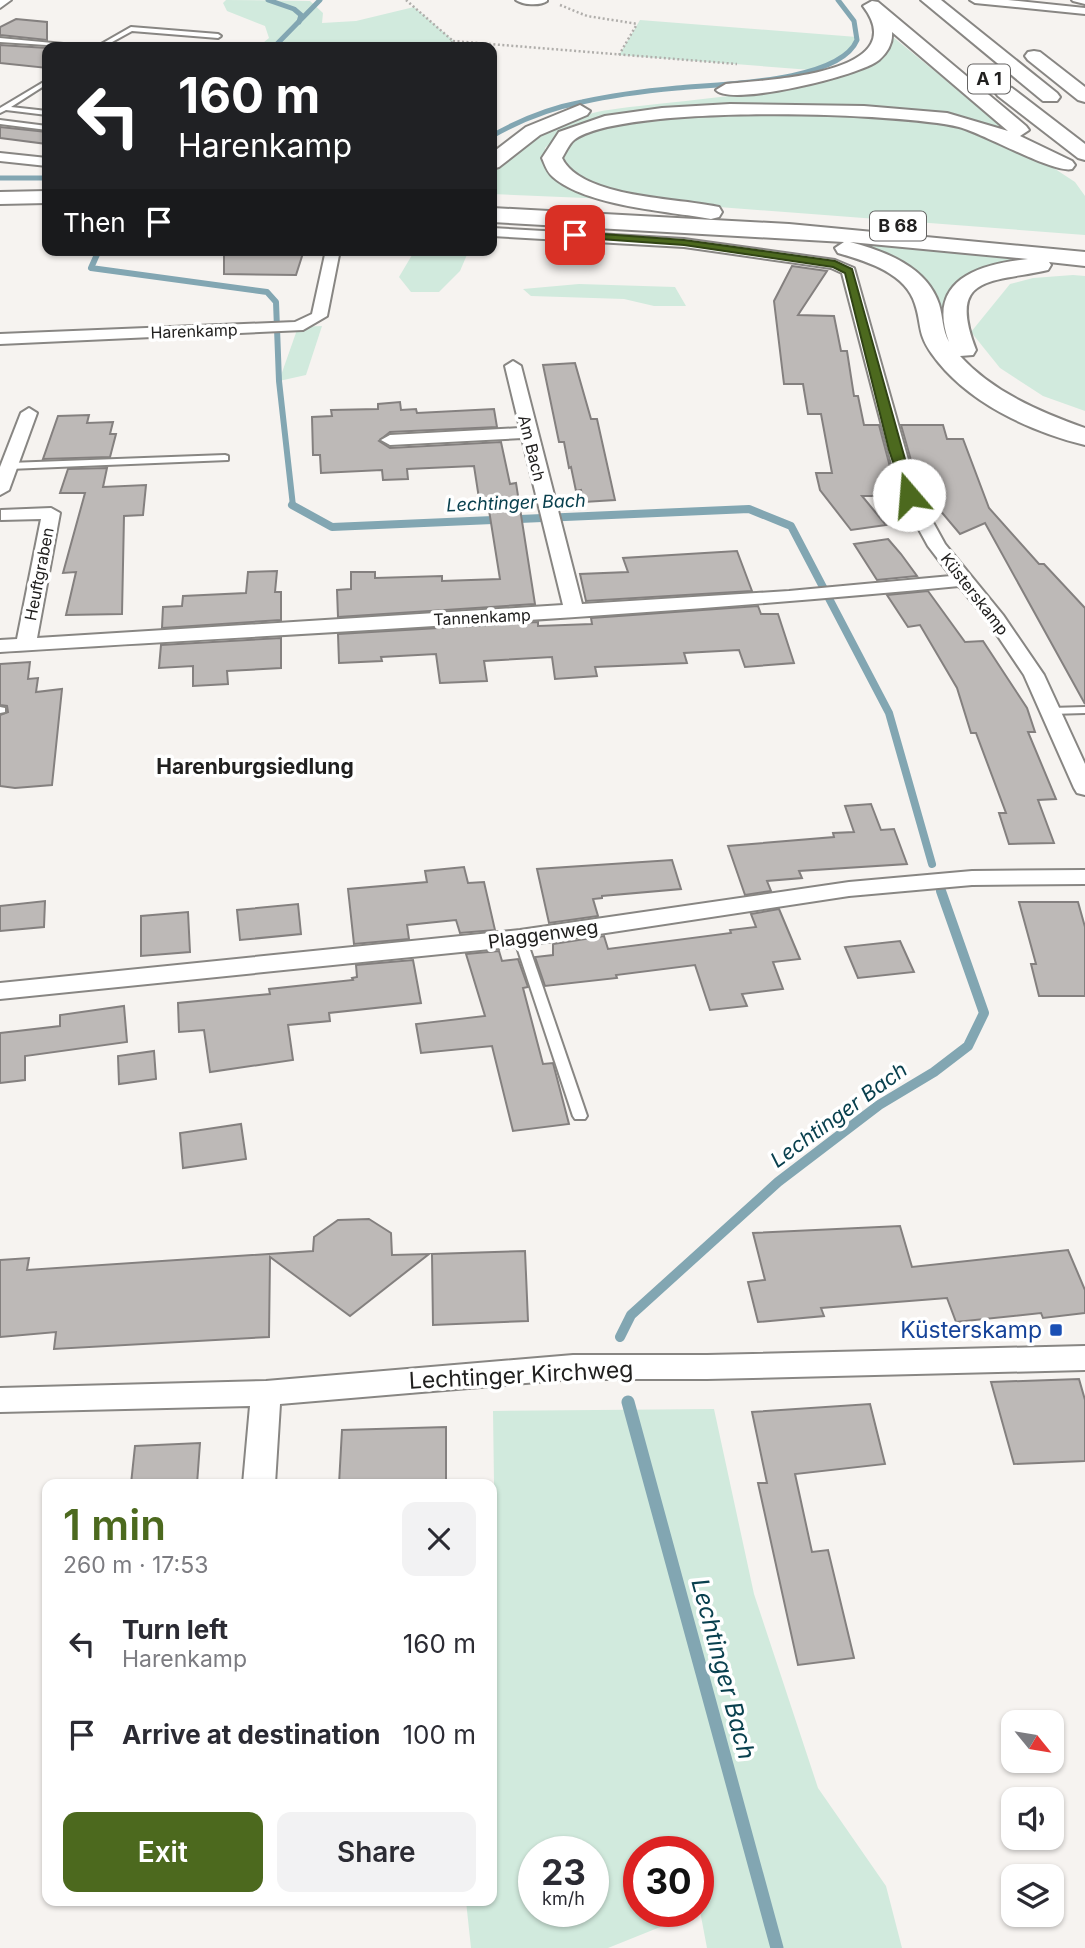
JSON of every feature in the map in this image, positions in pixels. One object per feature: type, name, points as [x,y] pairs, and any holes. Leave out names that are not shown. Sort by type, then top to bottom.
[{"type":"highway","name":"A 1","points":[[930,0],[1066,110]]},
{"type":"highway","points":[[964,0],[993,23]]},
{"type":"highway","points":[[497,159],[533,131],[574,113],[635,100],[804,80],[860,64],[879,50],[884,33],[871,6]]},
{"type":"highway","points":[[871,6],[981,101],[1085,180]]},
{"type":"highway","points":[[1015,40],[1083,94]]},
{"type":"highway","name":"A 1","points":[[993,82],[1085,154]]},
{"type":"highway","points":[[1065,165],[1005,135],[978,126],[937,117],[870,111],[708,111],[627,116],[576,130],[560,140],[552,152],[552,162],[560,172],[597,191],[715,219],[744,232],[824,242],[859,251],[892,265],[908,276],[922,292],[928,306],[930,328],[938,345],[954,366],[1007,405],[1085,437]]},
{"type":"highway","points":[[0,198],[42,197]]},
{"type":"highway","name":"B 68","points":[[497,202],[715,219],[1085,259]]},
{"type":"highway","points":[[0,214],[42,212]]},
{"type":"highway","name":"B 68","points":[[497,215],[885,225],[1085,244]]},
{"type":"highway","points":[[1085,265],[1016,267],[989,274],[969,283],[957,294],[952,309],[953,328],[964,350],[989,374],[1018,394],[1053,410],[1085,418]]},
{"type":"street","points":[[0,5],[6,0]]},
{"type":"street","points":[[521,0],[542,1]]},
{"type":"street","points":[[977,0],[1085,11]]},
{"type":"street","points":[[0,157],[42,161]]},
{"type":"street","name":"Küsterskamp","points":[[497,232],[684,243],[835,264],[849,271],[909,495],[937,546],[996,619],[1034,675],[1085,788]]},
{"type":"street","name":"Harenkamp","points":[[0,338],[298,327],[318,316],[332,256]]},
{"type":"street","name":"Am Bach","points":[[513,366],[574,612]]},
{"type":"street","points":[[0,490],[29,413]]},
{"type":"street","points":[[390,440],[528,433]]},
{"type":"street","name":"Heuftgraben","points":[[0,514],[51,513],[26,643]]},
{"type":"street","name":"Tannenkamp","points":[[0,646],[574,612],[855,592],[964,580]]},
{"type":"street","name":"Plaggenweg","points":[[0,991],[520,938],[849,889],[972,878],[1085,877]]},
{"type":"street","name":"Lechtinger Kirchweg","points":[[0,1400],[266,1393],[573,1367],[706,1367],[1085,1358]]},
{"type":"street","points":[[260,1479],[266,1393]]},
{"type":"lane","points":[[1075,0],[1085,2]]},
{"type":"lane","points":[[108,42],[131,29],[218,36]]},
{"type":"lane","points":[[0,40],[42,44]]},
{"type":"lane","points":[[3,110],[42,85]]},
{"type":"lane","points":[[3,110],[42,113]]},
{"type":"lane","points":[[0,122],[42,127]]},
{"type":"lane","points":[[9,467],[225,458]]},
{"type":"lane","points":[[1051,711],[1085,709]]},
{"type":"lane","points":[[520,938],[580,1116]]},
{"type":"path","points":[[406,0],[453,41],[465,42]]},
{"type":"path","points":[[542,1],[557,2],[568,9],[599,19],[638,24],[619,55]]},
{"type":"path","points":[[497,45],[744,65]]},
{"type":"green space","points":[[226,0],[310,1],[323,13],[322,23],[356,21],[414,7],[455,42],[264,42],[269,38],[265,26],[227,11],[223,3]]},
{"type":"green space","points":[[640,20],[858,38],[854,48],[843,57],[811,70],[619,55]]},
{"type":"green space","points":[[893,37],[1008,131],[897,111],[614,115],[577,127],[545,148],[545,161],[609,199],[497,194],[497,167],[540,134],[564,122],[620,108],[761,92],[810,83],[852,71],[882,56]]},
{"type":"green space","points":[[778,114],[897,116],[941,120],[1020,146],[1075,182],[1085,196],[1085,235],[667,203],[588,186],[565,170],[563,153],[567,144],[582,133],[605,125],[666,117]]},
{"type":"green space","points":[[864,244],[1022,260],[967,276],[949,289],[941,313],[928,286],[920,277],[900,262],[861,246]]},
{"type":"green space","points":[[411,256],[466,256],[460,271],[439,292],[411,292],[399,277]]},
{"type":"green space","points":[[1085,276],[1085,411],[1043,396],[1000,368],[971,332],[1010,284],[1033,278]]},
{"type":"green space","points":[[579,284],[675,287],[686,306],[654,306],[624,299],[531,296],[523,289]]},
{"type":"green space","points":[[322,326],[306,375],[279,381],[298,327]]},
{"type":"green space","points":[[714,1409],[754,1594],[818,1788],[886,1886],[902,1948],[707,1948],[703,1927],[714,1927],[714,1836],[623,1836],[623,1927],[660,1927],[608,1948],[471,1948],[467,1906],[497,1906],[497,1479],[494,1479],[493,1411]]},
{"type":"building","points":[[16,19],[47,22],[47,40],[0,35],[0,27]]},
{"type":"building","points":[[0,45],[42,48],[42,67],[0,63]]},
{"type":"building","points":[[0,127],[42,131],[42,143],[0,138]]},
{"type":"building","points":[[224,256],[302,256],[296,275],[224,274]]},
{"type":"building","points":[[792,266],[827,271],[798,315],[834,316],[841,351],[847,351],[854,396],[858,396],[864,425],[879,425],[894,482],[875,496],[862,496],[886,525],[851,530],[820,490],[816,473],[832,473],[821,414],[808,414],[803,384],[784,384],[774,301]]},
{"type":"building","points":[[575,363],[591,419],[597,419],[615,500],[584,502],[581,490],[576,491],[564,442],[559,442],[543,365]]},
{"type":"building","points":[[400,402],[401,410],[416,409],[417,413],[494,409],[497,427],[390,432],[379,441],[390,448],[501,442],[510,484],[516,483],[535,604],[338,617],[337,590],[351,589],[351,572],[375,572],[375,578],[442,576],[442,581],[500,579],[488,504],[480,505],[474,466],[407,469],[408,479],[383,480],[382,470],[321,473],[320,455],[313,455],[312,417],[332,416],[331,410],[378,409],[378,404]]},
{"type":"building","points":[[89,415],[87,423],[113,422],[110,434],[116,434],[110,457],[43,459],[58,416]]},
{"type":"building","points":[[901,425],[943,425],[947,439],[963,439],[989,508],[1039,564],[1044,564],[1085,608],[1085,704],[985,523],[960,534],[928,496],[920,492]]},
{"type":"building","points":[[107,468],[103,487],[146,485],[143,515],[124,516],[122,614],[66,615],[76,572],[63,573],[85,493],[60,493],[68,469]]},
{"type":"building","points":[[888,539],[917,576],[877,580],[854,544]]},
{"type":"building","points":[[737,551],[752,591],[586,601],[580,574],[628,572],[623,558]]},
{"type":"building","points":[[277,571],[275,592],[281,592],[281,620],[162,628],[163,607],[182,606],[183,596],[246,593],[248,572]]},
{"type":"building","points":[[928,591],[965,642],[983,641],[1027,708],[1035,732],[1028,732],[1056,799],[1038,800],[1054,843],[1009,844],[999,813],[1006,813],[976,733],[971,733],[957,688],[920,625],[908,627],[887,595]]},
{"type":"building","points":[[758,606],[761,614],[778,614],[794,663],[745,667],[739,650],[684,653],[687,663],[595,667],[597,676],[555,679],[552,657],[484,661],[487,681],[440,683],[436,654],[339,663],[338,634],[538,622],[538,626],[592,624],[591,618]]},
{"type":"building","points":[[281,638],[281,668],[227,671],[228,684],[193,686],[193,666],[159,668],[161,645]]},
{"type":"building","points":[[30,662],[28,679],[38,678],[36,692],[62,689],[52,785],[15,788],[0,786],[0,715],[8,712],[7,706],[0,705],[0,664]]},
{"type":"building","points":[[871,804],[881,830],[894,829],[907,864],[799,871],[802,878],[767,881],[771,891],[745,895],[728,846],[834,837],[833,833],[854,832],[845,806]]},
{"type":"building","points":[[672,860],[681,889],[602,896],[593,899],[598,916],[549,923],[537,869]]},
{"type":"building","points":[[464,867],[468,883],[484,882],[495,930],[460,933],[456,920],[407,925],[409,939],[354,944],[348,889],[427,882],[425,871]]},
{"type":"building","points":[[45,901],[44,927],[0,931],[0,906]]},
{"type":"building","points":[[1019,902],[1078,902],[1085,927],[1085,996],[1039,996],[1031,964],[1036,964]]},
{"type":"building","points":[[298,904],[301,934],[240,940],[237,910]]},
{"type":"building","points":[[779,909],[800,959],[773,962],[783,989],[742,994],[747,1006],[710,1010],[695,965],[545,986],[535,957],[553,955],[553,944],[604,936],[608,949],[731,933],[730,930],[756,927],[751,914]]},
{"type":"building","points":[[188,912],[190,952],[141,956],[141,916]]},
{"type":"building","points":[[900,941],[914,972],[858,978],[845,947]]},
{"type":"building","points":[[499,951],[502,961],[518,959],[528,987],[523,988],[543,1064],[553,1063],[569,1124],[513,1131],[492,1046],[421,1053],[416,1024],[485,1016],[466,954]]},
{"type":"building","points":[[413,960],[421,1003],[329,1013],[330,1021],[288,1025],[293,1060],[210,1072],[204,1030],[179,1032],[178,1003],[270,994],[269,989],[353,980],[352,978],[357,977],[356,965]]},
{"type":"building","points":[[124,1006],[127,1042],[25,1056],[25,1080],[0,1083],[0,1033],[60,1026],[60,1015]]},
{"type":"building","points":[[154,1051],[156,1079],[119,1084],[118,1056]]},
{"type":"building","points":[[241,1124],[246,1159],[183,1168],[180,1133]]},
{"type":"building","points":[[369,1219],[391,1233],[392,1255],[429,1254],[350,1316],[270,1257],[269,1337],[54,1349],[56,1332],[0,1337],[0,1260],[29,1258],[27,1270],[313,1251],[314,1237],[338,1220]]},
{"type":"building","points":[[900,1226],[912,1267],[1068,1250],[1085,1290],[1085,1313],[1043,1318],[1041,1313],[956,1322],[947,1298],[821,1308],[824,1316],[758,1322],[748,1282],[765,1280],[753,1233]]},
{"type":"building","points":[[525,1251],[528,1321],[433,1325],[432,1254]]},
{"type":"building","points":[[1079,1379],[1085,1400],[1085,1461],[1014,1464],[991,1382]]},
{"type":"building","points":[[870,1404],[885,1464],[795,1474],[812,1552],[828,1550],[854,1658],[798,1665],[758,1483],[767,1483],[752,1412]]},
{"type":"building","points":[[446,1427],[446,1479],[339,1479],[342,1430]]},
{"type":"building","points":[[200,1443],[197,1479],[132,1479],[135,1446]]},
{"type":"waterway","points":[[268,0],[294,9],[301,15],[299,21]]},
{"type":"waterway","points":[[299,21],[320,0]]},
{"type":"waterway","points":[[497,134],[547,111],[617,95],[776,79],[827,65],[846,54],[857,40],[854,21],[838,0]]},
{"type":"waterway","points":[[279,42],[299,21]]},
{"type":"waterway","name":"Lechtinger Bach","points":[[0,178],[42,178]]},
{"type":"waterway","name":"Lechtinger Bach","points":[[96,256],[91,268],[267,292],[276,302],[279,381],[293,506]]},
{"type":"waterway","name":"Lechtinger Bach","points":[[293,506],[332,527],[749,509],[791,526],[889,713],[932,864]]},
{"type":"waterway","name":"Lechtinger Bach","points":[[620,1337],[631,1315],[778,1182],[879,1105],[934,1072],[968,1046],[984,1013],[941,891]]},
{"type":"waterway","name":"Lechtinger Bach","points":[[628,1402],[777,1948]]},
{"type":"place","name":"Küsterskamp","points":[[1056,1330]]},
{"type":"district","name":"Harenburgsiedlung","points":[[255,767]]},
{"type":"route","points":[[575,235],[684,243],[786,256],[835,264],[849,271],[909,495]]}]
